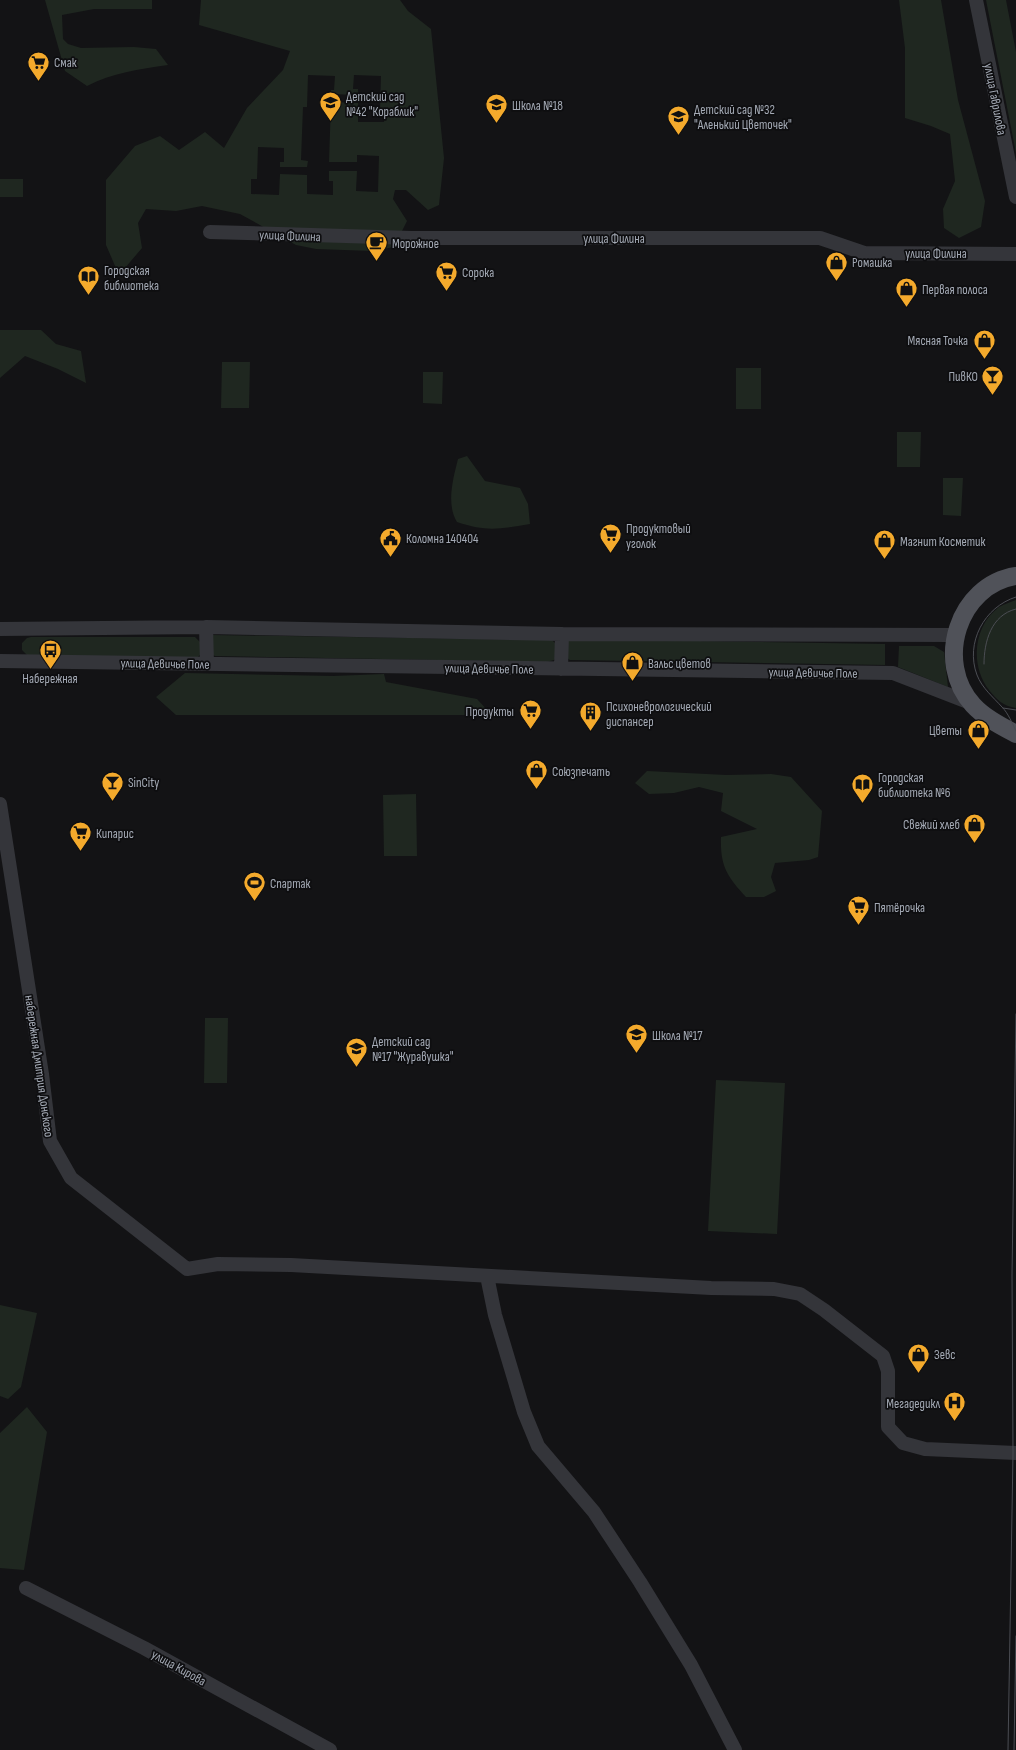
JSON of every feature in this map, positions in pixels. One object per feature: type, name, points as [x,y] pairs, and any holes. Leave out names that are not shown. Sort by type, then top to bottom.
[{"type":"main road","name":"улица Девичье Поле","points":[[1016,576],[1007,577],[978,595],[965,610],[956,635],[953,658],[959,680],[973,704],[993,721],[1016,734]]},
{"type":"street","name":"улица Гаврилова","points":[[976,0],[1016,197]]},
{"type":"street","name":"улица Филина","points":[[210,232],[412,238],[820,238],[864,253],[1016,254]]},
{"type":"street","points":[[0,629],[206,627],[562,634],[956,635]]},
{"type":"street","points":[[206,627],[207,663]]},
{"type":"street","points":[[561,669],[562,634]]},
{"type":"street","name":"улица Девичье Поле","points":[[0,661],[894,673],[973,704]]},
{"type":"street","name":"набережная Дмитрия Донского","points":[[0,804],[42,1074],[50,1141],[71,1178],[187,1270],[218,1264],[291,1265],[487,1276]]},
{"type":"street","points":[[735,1750],[691,1665],[640,1582],[594,1512],[538,1446],[530,1430],[519,1397],[495,1315],[487,1276],[704,1288],[774,1289],[800,1294],[824,1310],[883,1356],[888,1371],[888,1427],[903,1442],[925,1449],[1016,1453]]},
{"type":"street","name":"улица Кирова","points":[[26,1588],[144,1648],[330,1750]]},
{"type":"shaded area","points":[[45,0],[152,0],[152,9],[94,9],[62,15],[63,39],[68,44],[81,48],[134,47],[156,49],[168,65],[116,75],[87,86],[65,71]]},
{"type":"shaded area","points":[[201,0],[400,0],[408,11],[431,29],[444,158],[439,205],[428,210],[406,190],[395,190],[393,199],[407,221],[394,247],[372,251],[316,249],[296,245],[240,214],[202,206],[176,211],[146,209],[138,223],[142,248],[119,275],[106,245],[106,180],[135,146],[160,136],[179,150],[205,132],[224,148],[247,108],[283,70],[290,51],[199,25]],"holes":[[[308,75],[335,76],[334,90],[331,90],[331,94],[358,95],[358,89],[353,89],[354,75],[381,76],[380,109],[385,109],[384,122],[358,122],[358,103],[331,102],[329,162],[357,162],[357,155],[379,156],[378,192],[356,191],[357,171],[329,171],[329,181],[333,181],[333,195],[307,194],[307,175],[280,174],[279,195],[251,194],[251,179],[257,179],[258,147],[284,148],[284,162],[280,162],[280,167],[307,167],[308,161],[301,160],[303,107],[307,107]]]},
{"type":"shaded area","points":[[899,0],[941,0],[958,100],[985,201],[981,227],[959,238],[944,228],[943,209],[955,181],[950,134],[905,118],[905,48]]},
{"type":"shaded area","points":[[986,0],[1006,0],[1016,52],[1016,153]]},
{"type":"shaded area","points":[[0,179],[23,179],[23,197],[0,197]]},
{"type":"shaded area","points":[[0,330],[41,330],[56,344],[81,351],[86,383],[58,369],[25,356],[0,378]]},
{"type":"shaded area","points":[[222,362],[250,362],[249,408],[221,408]]},
{"type":"shaded area","points":[[736,368],[761,368],[761,409],[736,409]]},
{"type":"shaded area","points":[[423,372],[443,372],[442,404],[423,403]]},
{"type":"shaded area","points":[[897,432],[921,432],[920,467],[897,467]]},
{"type":"shaded area","points":[[467,456],[485,481],[520,488],[528,504],[530,524],[493,529],[457,522],[451,499],[453,483],[458,459]]},
{"type":"shaded area","points":[[943,478],[963,478],[961,516],[943,515]]},
{"type":"shaded area","points":[[1016,600],[1016,708],[1007,706],[1001,702],[989,690],[979,670],[977,647],[979,635],[990,615],[999,607]]},
{"type":"shaded area","points":[[212,635],[552,640],[557,645],[557,657],[554,660],[547,662],[215,656],[211,654]]},
{"type":"shaded area","points":[[195,637],[200,642],[200,655],[196,659],[27,655],[22,650],[22,643],[27,638]]},
{"type":"shaded area","points":[[573,639],[885,644],[885,665],[570,660],[565,657],[568,641]]},
{"type":"shaded area","points":[[899,646],[934,646],[944,652],[948,687],[898,667]]},
{"type":"shaded area","points":[[185,673],[333,676],[384,674],[386,682],[477,699],[490,713],[481,715],[176,715],[156,697]]},
{"type":"shaded area","points":[[647,771],[726,775],[771,774],[791,777],[822,811],[818,857],[809,860],[775,863],[771,877],[776,891],[764,897],[746,897],[729,876],[723,863],[721,837],[757,829],[721,811],[723,793],[699,787],[674,793],[649,794],[635,783]]},
{"type":"shaded area","points":[[416,794],[417,856],[384,856],[383,795]]},
{"type":"shaded area","points":[[205,1018],[228,1018],[227,1083],[204,1083]]},
{"type":"shaded area","points":[[716,1080],[785,1083],[777,1234],[708,1231]]},
{"type":"shaded area","points":[[0,1305],[37,1313],[21,1387],[8,1399],[0,1396]]},
{"type":"shaded area","points":[[27,1407],[47,1432],[24,1570],[0,1568],[0,1433]]},
{"type":"tram line","points":[[1016,597],[1005,602],[986,618],[980,628],[974,651],[974,663],[979,680],[1006,712],[1016,731]]},
{"type":"tram line","points":[[984,664],[985,647],[995,623],[1007,612],[1016,609]]},
{"type":"tram line","points":[[1003,708],[1016,710]]},
{"type":"tram line","points":[[1008,1750],[1013,1453],[1012,1275],[1016,1014]]},
{"type":"tram line","points":[[1014,1750],[1016,1636]]},
{"type":"place","name":"Смак","points":[[38,82]]},
{"type":"place","name":"Детский сад №42 \"Кораблик\"","points":[[330,122]]},
{"type":"place","name":"Школа №18","points":[[497,124]]},
{"type":"place","name":"Детский сад №32 \"Аленький Цветочек\"","points":[[679,136]]},
{"type":"place","name":"Морожное","points":[[377,262]]},
{"type":"place","name":"Ромашка","points":[[837,282]]},
{"type":"place","name":"Сорока","points":[[446,292]]},
{"type":"place","name":"Городская библиотека","points":[[88,296]]},
{"type":"place","name":"Первая полоса","points":[[907,308]]},
{"type":"place","name":"Мясная Точка","points":[[984,360]]},
{"type":"place","name":"ПивКО","points":[[993,396]]},
{"type":"place","name":"Продуктовый уголок","points":[[611,554]]},
{"type":"place","name":"Коломна 140404","points":[[390,558]]},
{"type":"place","name":"Магнит Косметик","points":[[884,560]]},
{"type":"place","name":"Набережная","points":[[50,670]]},
{"type":"place","name":"Вальс цветов","points":[[633,682]]},
{"type":"place","name":"Продукты","points":[[530,730]]},
{"type":"place","name":"Психоневрологический диспансер","points":[[590,732]]},
{"type":"place","name":"Цветы","points":[[978,750]]},
{"type":"place","name":"Союзпечать","points":[[537,790]]},
{"type":"place","name":"SinCity","points":[[112,802]]},
{"type":"place","name":"Городская библиотека №6","points":[[863,804]]},
{"type":"place","name":"Свежий хлеб","points":[[975,844]]},
{"type":"place","name":"Кипарис","points":[[80,852]]},
{"type":"place","name":"Спартак","points":[[255,902]]},
{"type":"place","name":"Пятёрочка","points":[[859,926]]},
{"type":"place","name":"Школа №17","points":[[637,1054]]},
{"type":"place","name":"Детский сад №17 \"Журавушка\"","points":[[356,1068]]},
{"type":"place","name":"Зевс","points":[[918,1374]]},
{"type":"place","name":"Мегадедикл","points":[[955,1422]]}]
